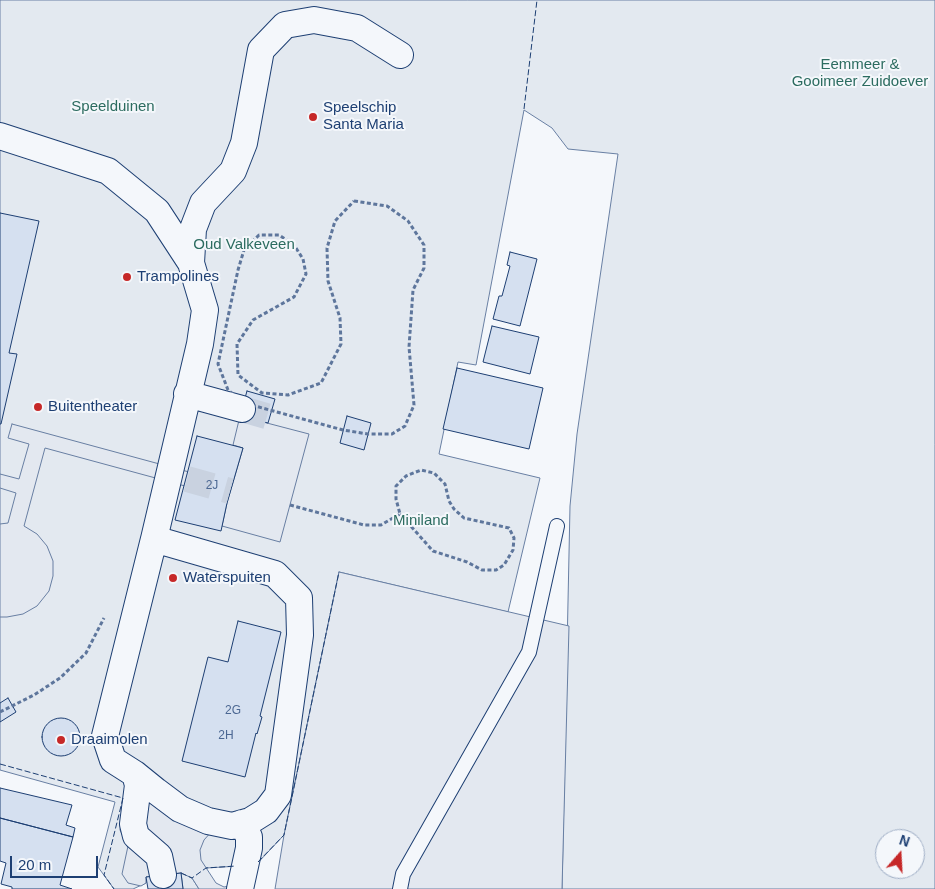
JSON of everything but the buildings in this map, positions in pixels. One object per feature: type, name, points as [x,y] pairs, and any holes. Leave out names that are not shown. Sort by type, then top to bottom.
[{"type":"street","points":[[190,263],[193,229],[203,203],[233,172],[244,143],[261,50],[284,24],[314,20],[357,28],[400,55]]},
{"type":"street","points":[[0,136],[108,171],[157,211],[190,263],[206,310],[200,344],[105,736],[114,760],[180,809],[216,823],[232,826],[250,821],[266,811],[278,795],[300,634],[299,598],[275,574],[154,539]]},
{"type":"street","points":[[187,394],[242,409]]},
{"type":"street","points":[[135,774],[138,785],[133,824],[136,836],[159,856],[163,875]]},
{"type":"street","points":[[240,889],[249,848],[249,837],[242,823]]},
{"type":"lane","points":[[400,889],[403,874],[529,652],[558,526]]},
{"type":"path","points":[[354,201],[387,206],[408,221],[424,245],[424,268],[413,290],[409,347],[414,405],[404,426],[392,434],[368,434],[343,430],[244,403],[228,390],[218,364],[244,250],[259,235],[279,235],[294,245],[303,259],[306,274],[294,298],[253,320],[237,344],[238,375],[262,393],[288,395],[321,383],[341,344],[340,318],[328,281],[327,248],[335,221],[354,201]]},
{"type":"path","points":[[421,470],[434,472],[445,484],[454,510],[464,518],[509,528],[514,538],[513,550],[504,565],[496,570],[482,570],[467,562],[433,551],[400,514],[396,499],[396,486],[406,476],[421,470]]},
{"type":"path","points":[[290,506],[364,524],[381,525],[400,514]]},
{"type":"path","points":[[0,712],[34,695],[60,678],[86,653],[108,609]]},
{"type":"green space","points":[[0,0],[935,0],[935,889],[562,889],[570,506],[577,434],[618,154],[568,149],[552,128],[524,110],[476,365],[458,362],[439,454],[540,478],[508,612],[339,572],[284,835],[252,869],[239,866],[206,868],[192,878],[199,889],[183,889],[181,873],[146,877],[146,883],[133,889],[114,889],[98,867],[115,802],[0,770]]},
{"type":"shaded area","points":[[240,416],[309,434],[280,542],[222,526],[243,448],[233,445]]},
{"type":"shaded area","points":[[12,424],[189,472],[185,486],[45,448],[24,526],[37,534],[47,546],[53,561],[53,576],[49,591],[37,606],[23,614],[0,617],[0,524],[8,523],[16,493],[0,488],[0,474],[19,479],[29,444],[8,438]]},
{"type":"shaded area","points":[[339,572],[569,626],[562,889],[275,889],[284,835]]},
{"type":"shaded area","points":[[138,768],[199,811],[234,820],[246,817],[260,830],[247,887],[250,889],[199,889],[192,878],[181,873],[146,877],[146,883],[141,886],[128,883],[122,874],[128,846],[120,830],[128,785]],"holes":[[[222,830],[231,832],[239,839],[242,848],[236,880],[230,886],[224,887],[216,883],[201,860],[200,850],[204,840],[212,831]]]},
{"type":"tunnel","points":[[242,409],[270,417]]},
{"type":"tunnel","points":[[187,479],[230,491]]},
{"type":"fence","points":[[524,109],[537,0]]},
{"type":"fence","points":[[258,862],[284,835],[339,572]]},
{"type":"fence","points":[[0,764],[123,798],[104,875],[114,889]]},
{"type":"fence","points":[[181,873],[192,878],[206,868],[236,866]]},
{"type":"place","name":"Speelschip Santa Maria","points":[[313,117]]},
{"type":"place","name":"Trampolines","points":[[127,277]]},
{"type":"place","name":"Buitentheater","points":[[38,407]]},
{"type":"place","name":"Waterspuiten","points":[[173,578]]},
{"type":"place","name":"Draaimolen","points":[[61,740]]},
{"type":"park label","name":"Eemmeer & Gooimeer Zuidoever","points":[[860,74]]},
{"type":"park label","name":"Speelduinen","points":[[113,107]]},
{"type":"park label","name":"Oud Valkeveen","points":[[244,245]]},
{"type":"park label","name":"Miniland","points":[[421,521]]}]
